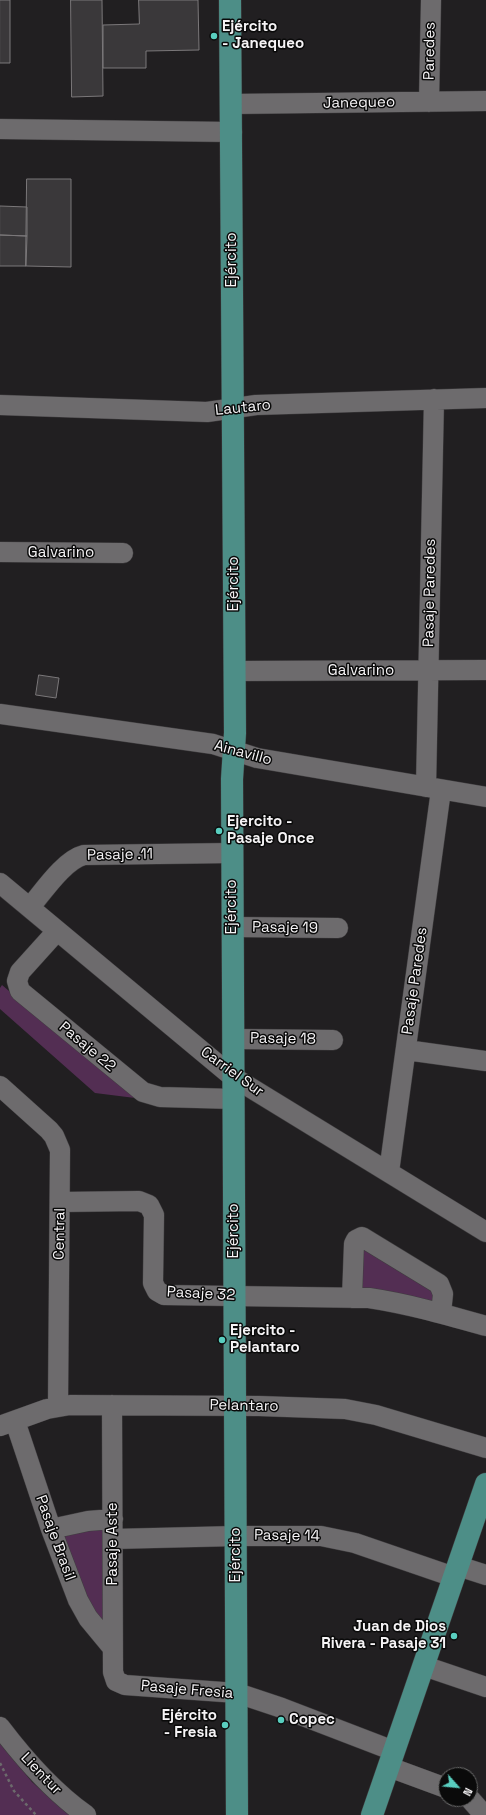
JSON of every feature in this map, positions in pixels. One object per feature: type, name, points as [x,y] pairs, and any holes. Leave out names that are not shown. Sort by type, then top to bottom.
[{"type":"main road","name":"Ejército","points":[[230,0],[235,671],[234,751],[232,779],[232,927],[237,1815]]},
{"type":"main road","points":[[372,1815],[486,1484]]},
{"type":"street","name":"Paredes","points":[[429,102],[431,0]]},
{"type":"street","name":"Janequeo","points":[[231,104],[486,101]]},
{"type":"street","points":[[0,129],[232,132]]},
{"type":"street","name":"Lautaro","points":[[0,405],[207,412],[256,405],[486,398]]},
{"type":"street","name":"Pasaje Paredes","points":[[389,1172],[406,1050],[434,789],[428,670],[434,400]]},
{"type":"street","name":"Galvarino","points":[[0,552],[123,553]]},
{"type":"street","name":"Galvarino","points":[[235,671],[486,670]]},
{"type":"street","name":"Ainavillo","points":[[0,714],[213,744],[257,758],[486,797]]},
{"type":"street","name":"Pasaje .11","points":[[30,907],[70,862],[84,854],[232,853]]},
{"type":"street","name":"Carriel Sur","points":[[0,883],[234,1077],[486,1232]]},
{"type":"street","name":"Pasaje 19","points":[[232,927],[338,928]]},
{"type":"street","name":"Pasaje 22","points":[[57,930],[20,972],[17,981],[18,986],[24,994],[143,1092],[160,1097],[234,1099]]},
{"type":"street","name":"Pasaje 18","points":[[233,1038],[333,1040]]},
{"type":"street","points":[[406,1050],[486,1061]]},
{"type":"street","name":"Central","points":[[0,1086],[54,1136],[60,1150],[58,1406]]},
{"type":"street","name":"Pasaje 32","points":[[60,1202],[145,1202],[152,1208],[154,1215],[152,1279],[154,1287],[157,1291],[168,1295],[369,1298],[390,1301],[441,1313],[486,1326]]},
{"type":"street","points":[[352,1298],[354,1244],[356,1240],[362,1237],[366,1238],[439,1284],[443,1294],[441,1313]]},
{"type":"street","name":"Pelantaro","points":[[7,1424],[58,1406],[112,1405],[330,1408],[360,1411],[486,1448]]},
{"type":"street","name":"Pasaje Aste","points":[[112,1405],[112,1647],[113,1675],[116,1681]]},
{"type":"street","name":"Pasaje Brasil","points":[[7,1424],[51,1529],[78,1600],[88,1618],[112,1647]]},
{"type":"street","points":[[51,1529],[88,1521],[113,1519]]},
{"type":"street","name":"Pasaje 14","points":[[113,1539],[306,1535],[336,1538],[456,1572],[486,1575]]},
{"type":"street","points":[[424,1666],[486,1687]]},
{"type":"street","name":"Pasaje Fresia","points":[[116,1681],[125,1685],[237,1693],[282,1708],[392,1759],[438,1784]]},
{"type":"street","name":"Lientur","points":[[0,1727],[34,1769],[66,1799],[86,1815]]},
{"type":"path","points":[[0,1763],[14,1790],[36,1815]]},
{"type":"shaded area","points":[[2,985],[135,1098],[95,1093],[0,1009],[0,988]]},
{"type":"shaded area","points":[[364,1243],[433,1285],[436,1303],[359,1292]]},
{"type":"shaded area","points":[[101,1525],[108,1531],[108,1628],[94,1617],[62,1539],[68,1534]]},
{"type":"shaded area","points":[[0,1743],[32,1782],[69,1815],[0,1815]]},
{"type":"building","points":[[0,0],[10,0],[10,63],[0,63]]},
{"type":"building","points":[[71,0],[102,0],[103,96],[72,97]]},
{"type":"building","points":[[139,0],[198,0],[199,50],[146,51],[146,68],[103,68],[103,25],[139,24]]},
{"type":"building","points":[[27,179],[71,179],[71,267],[26,266]]},
{"type":"building","points":[[0,206],[27,207],[27,236],[0,235]]},
{"type":"building","points":[[0,235],[27,236],[26,266],[0,266]]},
{"type":"building","points":[[39,675],[59,678],[56,698],[36,695]]},
{"type":"place","name":"Ejército - Janequeo","points":[[214,36]]},
{"type":"place","name":"Ejercito - Pasaje Once","points":[[219,831]]},
{"type":"place","name":"Ejercito - Pelantaro","points":[[222,1340]]},
{"type":"place","name":"Juan de Dios Rivera - Pasaje 31","points":[[454,1636]]},
{"type":"place","name":"Copec","points":[[281,1720]]},
{"type":"place","name":"Ejército - Fresia","points":[[225,1725]]}]
